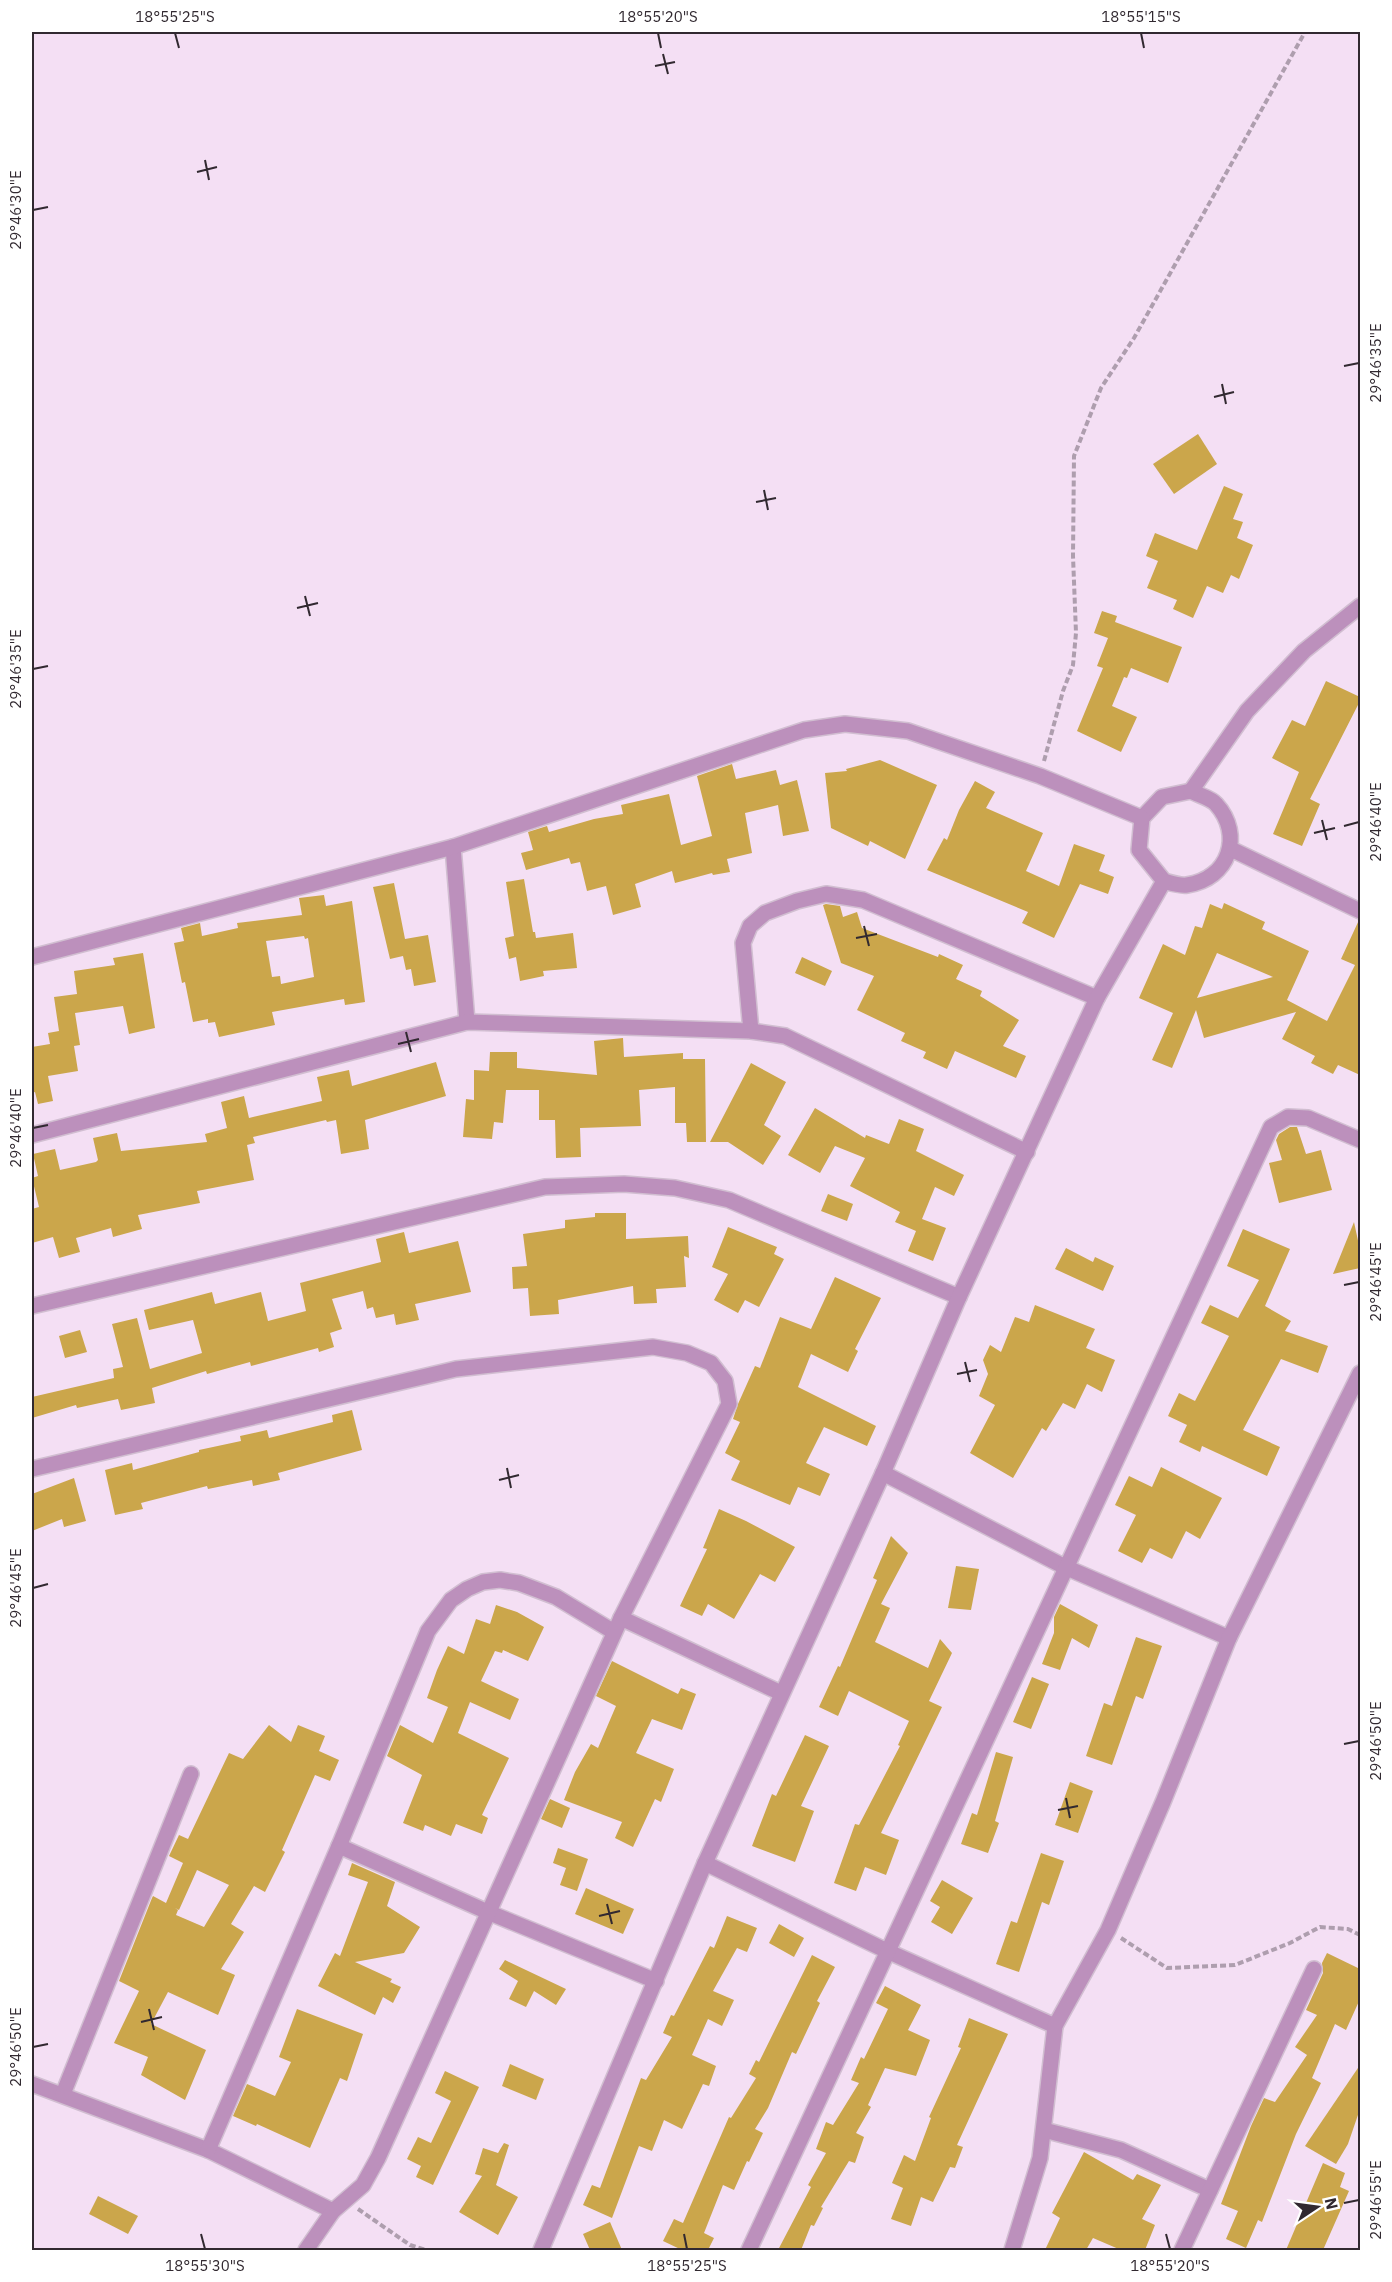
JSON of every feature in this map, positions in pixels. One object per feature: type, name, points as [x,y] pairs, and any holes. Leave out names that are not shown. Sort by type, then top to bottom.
[{"type":"street","points":[[1191,791],[1247,711],[1304,651],[1360,606]]},
{"type":"street","points":[[32,957],[453,847],[804,730],[845,724],[908,731],[1040,776],[1142,818]]},
{"type":"street","points":[[1191,791],[1215,802],[1220,809],[1229,823],[1231,849],[1214,875],[1186,886],[1164,881],[1139,850],[1142,818],[1162,797],[1191,791]]},
{"type":"street","points":[[453,847],[467,1022]]},
{"type":"street","points":[[1231,849],[1360,911]]},
{"type":"street","points":[[541,2250],[705,1863],[883,1473],[959,1297],[1097,998],[1164,881]]},
{"type":"street","points":[[751,1031],[743,943],[750,926],[765,913],[797,901],[826,894],[863,900],[1097,998]]},
{"type":"street","points":[[32,1135],[467,1022],[751,1031],[786,1036],[1027,1152]]},
{"type":"street","points":[[748,2250],[1271,1127],[1288,1118],[1308,1118],[1360,1140]]},
{"type":"street","points":[[32,1306],[534,1190],[624,1184],[675,1188],[729,1200],[959,1297]]},
{"type":"street","points":[[32,1469],[456,1369],[653,1347],[687,1353],[711,1363],[725,1381],[729,1404],[614,1632],[378,2158],[363,2185],[333,2211],[306,2250]]},
{"type":"street","points":[[1012,2250],[1040,2158],[1055,2026],[1108,1930],[1163,1802],[1228,1638],[1360,1373]]},
{"type":"street","points":[[883,1473],[1065,1567],[1228,1638]]},
{"type":"street","points":[[208,2150],[339,1846],[428,1631],[451,1600],[467,1588],[483,1582],[500,1580],[519,1583],[556,1597],[614,1632]]},
{"type":"street","points":[[621,1618],[782,1693]]},
{"type":"street","points":[[63,2094],[191,1774]]},
{"type":"street","points":[[339,1846],[656,1981]]},
{"type":"street","points":[[705,1863],[887,1951],[1055,2026]]},
{"type":"street","points":[[1182,2250],[1314,1969]]},
{"type":"street","points":[[32,2084],[208,2150],[333,2211]]},
{"type":"street","points":[[1044,2130],[1121,2150],[1210,2190]]},
{"type":"path","points":[[1040,776],[1063,691],[1073,664],[1076,633],[1073,556],[1074,456],[1101,388],[1134,338],[1305,32]]},
{"type":"path","points":[[1108,1930],[1167,1968],[1235,1965],[1290,1943],[1320,1927],[1348,1929],[1360,1935]]},
{"type":"path","points":[[345,2200],[410,2245],[426,2250]]},
{"type":"building","points":[[1198,434],[1217,464],[1174,494],[1153,464]]},
{"type":"building","points":[[1224,486],[1243,494],[1233,519],[1243,522],[1237,538],[1253,545],[1239,579],[1231,575],[1223,593],[1207,586],[1193,618],[1173,609],[1177,600],[1147,588],[1158,561],[1146,556],[1155,533],[1197,550]]},
{"type":"building","points":[[1102,611],[1117,616],[1115,622],[1182,647],[1168,683],[1131,668],[1127,678],[1124,677],[1112,706],[1137,717],[1121,752],[1077,731],[1103,668],[1097,666],[1108,638],[1094,633]]},
{"type":"building","points":[[1326,681],[1360,697],[1360,701],[1310,799],[1320,804],[1302,846],[1273,834],[1299,772],[1272,758],[1292,720],[1305,726]]},
{"type":"building","points":[[880,760],[937,785],[905,859],[870,841],[868,846],[831,828],[825,773],[847,771],[846,769]]},
{"type":"building","points":[[732,764],[736,779],[776,770],[780,785],[797,780],[809,831],[783,836],[778,805],[745,813],[752,853],[727,859],[730,872],[713,875],[712,873],[675,883],[672,871],[635,884],[641,907],[613,915],[606,886],[587,891],[580,862],[571,864],[569,858],[526,870],[521,853],[533,850],[528,832],[547,826],[549,832],[594,819],[623,814],[621,805],[669,794],[681,845],[712,836],[697,776]]},
{"type":"building","points":[[975,781],[995,792],[986,808],[1043,833],[1026,871],[1059,886],[1074,844],[1105,855],[1099,871],[1114,877],[1108,894],[1080,884],[1054,938],[1022,923],[1028,912],[927,870],[944,838],[947,840],[959,810]]},
{"type":"building","points":[[524,879],[536,938],[573,933],[577,968],[543,971],[544,976],[520,981],[516,957],[509,959],[505,938],[514,936],[506,882]]},
{"type":"building","points":[[394,883],[405,939],[428,935],[436,982],[414,986],[411,969],[406,970],[403,956],[390,959],[373,887]]},
{"type":"building","points":[[324,895],[326,906],[352,901],[365,1002],[345,1005],[344,999],[272,1012],[275,1025],[219,1037],[215,1022],[208,1023],[208,1019],[193,1022],[174,943],[184,941],[181,928],[200,923],[202,936],[238,928],[237,923],[302,915],[299,898]],"holes":[[[304,936],[305,939],[308,938],[314,977],[281,984],[280,976],[272,977],[266,941]]]},
{"type":"building","points":[[1224,903],[1265,922],[1262,929],[1309,951],[1287,1000],[1327,1021],[1355,965],[1341,959],[1360,921],[1360,1075],[1338,1065],[1333,1074],[1311,1063],[1315,1056],[1282,1039],[1296,1012],[1204,1038],[1196,1010],[1172,1068],[1152,1060],[1173,1013],[1139,998],[1163,944],[1185,955],[1195,926],[1202,928],[1210,904],[1222,909]],"holes":[[[1217,953],[1273,977],[1197,998]]]},
{"type":"building","points":[[823,905],[840,906],[843,917],[857,912],[862,928],[938,957],[939,954],[963,965],[956,979],[982,991],[980,996],[1019,1020],[1003,1046],[1026,1056],[1016,1078],[955,1051],[947,1069],[923,1058],[926,1052],[901,1041],[905,1033],[857,1010],[874,976],[841,963]]},
{"type":"building","points":[[143,953],[155,1028],[129,1034],[123,1006],[75,1013],[80,1045],[74,1046],[78,1071],[48,1076],[53,1101],[38,1104],[35,1092],[32,1093],[32,1047],[50,1044],[48,1033],[59,1031],[54,997],[77,994],[74,971],[115,965],[113,958]]},
{"type":"building","points":[[802,957],[832,971],[825,986],[795,973]]},
{"type":"building","points":[[623,1038],[624,1057],[683,1053],[683,1059],[705,1059],[706,1142],[687,1142],[686,1123],[675,1123],[675,1087],[639,1090],[641,1126],[580,1128],[581,1157],[556,1158],[555,1120],[539,1120],[539,1090],[506,1090],[503,1123],[494,1122],[492,1139],[463,1137],[466,1099],[474,1100],[474,1070],[489,1071],[490,1052],[517,1052],[517,1068],[597,1075],[594,1041]]},
{"type":"building","points":[[436,1062],[446,1096],[365,1120],[369,1149],[341,1154],[336,1120],[327,1122],[326,1120],[253,1137],[255,1143],[247,1145],[254,1180],[197,1191],[200,1203],[138,1215],[142,1229],[113,1237],[111,1228],[76,1238],[80,1252],[59,1258],[53,1237],[32,1243],[32,1209],[39,1207],[32,1178],[38,1176],[33,1154],[55,1149],[60,1170],[96,1162],[98,1160],[93,1138],[117,1133],[121,1151],[207,1142],[205,1134],[227,1128],[221,1102],[244,1096],[249,1118],[322,1101],[317,1077],[349,1070],[352,1086]]},
{"type":"building","points":[[751,1063],[786,1082],[764,1125],[781,1136],[763,1165],[728,1142],[710,1142]]},
{"type":"building","points":[[815,1108],[865,1138],[866,1135],[889,1144],[899,1119],[924,1129],[916,1151],[964,1175],[954,1196],[935,1187],[922,1219],[946,1228],[933,1261],[908,1251],[916,1231],[895,1222],[900,1212],[850,1186],[865,1158],[835,1146],[820,1173],[788,1155]]},
{"type":"building","points":[[1290,1127],[1297,1127],[1306,1154],[1321,1150],[1332,1190],[1279,1203],[1269,1163],[1282,1160],[1276,1140],[1279,1134]]},
{"type":"building","points":[[828,1194],[853,1204],[847,1221],[821,1211]]},
{"type":"building","points":[[595,1213],[626,1213],[626,1239],[688,1236],[689,1258],[684,1256],[686,1287],[656,1289],[657,1303],[634,1304],[633,1286],[558,1300],[559,1314],[530,1316],[528,1288],[513,1289],[512,1267],[527,1266],[523,1234],[565,1228],[565,1220],[595,1217]]},
{"type":"building","points":[[1354,1222],[1360,1250],[1360,1268],[1333,1274]]},
{"type":"building","points":[[728,1227],[777,1247],[774,1254],[784,1259],[759,1307],[745,1300],[738,1313],[714,1300],[728,1274],[712,1267]]},
{"type":"building","points":[[1243,1229],[1290,1249],[1265,1306],[1291,1321],[1285,1331],[1328,1346],[1318,1373],[1281,1359],[1243,1430],[1280,1447],[1267,1476],[1202,1446],[1200,1452],[1179,1442],[1187,1425],[1168,1416],[1179,1393],[1195,1401],[1229,1336],[1201,1323],[1210,1305],[1238,1318],[1259,1280],[1227,1266]]},
{"type":"building","points":[[404,1232],[409,1253],[458,1241],[471,1292],[415,1304],[419,1320],[396,1325],[394,1314],[376,1318],[373,1307],[367,1309],[363,1291],[332,1299],[342,1329],[330,1333],[334,1347],[319,1352],[318,1348],[251,1366],[250,1362],[207,1374],[206,1371],[152,1388],[155,1403],[121,1410],[118,1399],[77,1408],[76,1405],[32,1418],[32,1397],[114,1378],[113,1369],[123,1367],[112,1324],[137,1318],[150,1369],[202,1353],[193,1320],[149,1330],[144,1310],[212,1292],[215,1304],[261,1292],[268,1321],[306,1311],[300,1283],[381,1262],[376,1239]]},
{"type":"building","points":[[1066,1248],[1093,1262],[1095,1257],[1114,1266],[1103,1291],[1055,1269]]},
{"type":"building","points":[[835,1277],[881,1298],[855,1349],[858,1351],[848,1372],[811,1354],[798,1387],[876,1426],[867,1446],[824,1427],[806,1463],[830,1474],[820,1496],[798,1487],[790,1505],[731,1480],[740,1461],[725,1453],[740,1422],[733,1419],[738,1404],[755,1366],[760,1368],[780,1317],[811,1329]]},
{"type":"building","points":[[1035,1305],[1095,1329],[1086,1348],[1115,1360],[1102,1392],[1087,1384],[1075,1409],[1063,1403],[1046,1431],[1042,1428],[1013,1478],[970,1453],[995,1405],[979,1396],[988,1374],[983,1360],[990,1345],[1001,1352],[1015,1317],[1029,1322]]},
{"type":"building","points":[[80,1330],[87,1352],[65,1358],[59,1336]]},
{"type":"building","points":[[352,1410],[362,1450],[278,1473],[280,1480],[253,1486],[252,1480],[208,1489],[207,1486],[141,1503],[143,1509],[115,1515],[105,1470],[132,1463],[133,1470],[199,1452],[199,1450],[241,1441],[240,1436],[267,1430],[269,1438],[333,1422],[332,1415]]},
{"type":"building","points":[[1161,1467],[1222,1498],[1200,1539],[1186,1531],[1172,1559],[1150,1548],[1142,1563],[1118,1551],[1136,1515],[1115,1505],[1129,1476],[1152,1487]]},
{"type":"building","points":[[74,1478],[86,1521],[64,1527],[62,1519],[32,1531],[32,1494]]},
{"type":"building","points":[[719,1509],[795,1547],[775,1582],[760,1574],[734,1619],[708,1604],[702,1616],[680,1606],[707,1549],[703,1548]]},
{"type":"building","points":[[891,1536],[908,1553],[881,1604],[890,1608],[875,1642],[928,1668],[940,1639],[952,1653],[929,1701],[942,1707],[881,1833],[899,1840],[886,1875],[865,1867],[856,1891],[834,1883],[855,1824],[859,1825],[900,1746],[898,1745],[909,1721],[849,1691],[838,1716],[819,1707],[838,1666],[840,1667],[877,1580],[873,1578]]},
{"type":"building","points":[[956,1566],[979,1569],[971,1610],[948,1608]]},
{"type":"building","points":[[1060,1604],[1098,1625],[1089,1648],[1072,1638],[1060,1670],[1042,1664],[1054,1633],[1054,1617]]},
{"type":"building","points":[[496,1605],[517,1612],[544,1627],[528,1661],[503,1650],[502,1653],[495,1651],[481,1681],[519,1699],[510,1720],[470,1702],[458,1733],[509,1758],[482,1815],[488,1818],[482,1834],[456,1824],[451,1836],[425,1825],[423,1831],[403,1823],[422,1775],[387,1756],[400,1725],[433,1743],[448,1707],[427,1698],[437,1670],[448,1646],[464,1654],[476,1619],[490,1624]]},
{"type":"building","points":[[1136,1637],[1162,1646],[1143,1699],[1136,1696],[1112,1765],[1086,1756],[1104,1703],[1112,1706]]},
{"type":"building","points":[[612,1661],[678,1694],[681,1688],[696,1694],[682,1730],[652,1719],[636,1753],[674,1769],[661,1802],[655,1799],[633,1847],[615,1838],[622,1822],[564,1800],[575,1772],[591,1744],[598,1748],[616,1706],[596,1696]]},
{"type":"building","points":[[1032,1677],[1049,1684],[1031,1729],[1013,1722]]},
{"type":"building","points":[[269,1725],[291,1742],[298,1725],[325,1736],[319,1751],[339,1760],[330,1781],[315,1775],[282,1850],[285,1852],[265,1892],[254,1886],[231,1924],[244,1932],[221,1969],[235,1975],[218,2015],[168,1992],[151,2024],[206,2050],[185,2100],[141,2075],[148,2057],[114,2043],[139,1991],[119,1981],[153,1896],[166,1903],[183,1863],[169,1856],[179,1835],[188,1839],[229,1753],[243,1759]],"holes":[[[197,1870],[229,1885],[204,1927],[176,1915],[178,1910],[175,1908],[179,1910]]]},
{"type":"building","points":[[805,1735],[829,1746],[801,1806],[814,1811],[795,1862],[752,1846],[772,1794],[776,1796]]},
{"type":"building","points":[[996,1752],[1013,1757],[995,1821],[999,1823],[988,1853],[961,1844],[972,1813],[977,1815]]},
{"type":"building","points":[[1070,1782],[1093,1791],[1078,1833],[1055,1825]]},
{"type":"building","points":[[550,1799],[570,1808],[562,1828],[541,1819]]},
{"type":"building","points":[[558,1848],[588,1859],[577,1891],[560,1885],[566,1868],[553,1863]]},
{"type":"building","points":[[1041,1853],[1064,1861],[1049,1905],[1042,1902],[1019,1972],[996,1964],[1011,1921],[1017,1923]]},
{"type":"building","points":[[352,1863],[395,1882],[387,1906],[420,1927],[404,1953],[355,1962],[392,1979],[390,1982],[401,1987],[393,2003],[383,1997],[375,2015],[318,1986],[335,1953],[340,1956],[368,1882],[348,1875]]},
{"type":"building","points":[[942,1880],[973,1898],[952,1934],[931,1922],[940,1907],[930,1901]]},
{"type":"building","points":[[586,1888],[634,1909],[623,1934],[575,1914]]},
{"type":"building","points":[[727,1916],[757,1928],[747,1952],[737,1948],[713,1991],[734,2000],[722,2026],[708,2019],[692,2055],[716,2066],[709,2086],[703,2084],[682,2129],[664,2120],[652,2151],[639,2146],[612,2218],[583,2205],[592,2185],[600,2188],[641,2078],[646,2080],[672,2037],[663,2033],[671,2015],[674,2016],[710,1946],[714,1948]]},
{"type":"building","points":[[779,1924],[804,1938],[794,1957],[769,1943]]},
{"type":"building","points":[[1327,1953],[1360,1969],[1360,1999],[1346,2030],[1335,2024],[1312,2078],[1321,2083],[1296,2134],[1262,2222],[1258,2220],[1246,2248],[1226,2239],[1238,2211],[1221,2204],[1264,2098],[1275,2102],[1307,2055],[1295,2047],[1317,2015],[1306,2010],[1323,1973],[1322,1963]]},
{"type":"building","points":[[812,1955],[835,1967],[817,2001],[820,2003],[796,2054],[792,2052],[768,2108],[755,2129],[763,2133],[749,2162],[747,2161],[734,2190],[723,2185],[704,2233],[714,2238],[708,2250],[682,2250],[663,2241],[674,2219],[683,2223],[729,2117],[731,2118],[756,2078],[749,2074],[756,2060],[759,2062]]},
{"type":"building","points":[[505,1960],[566,1989],[556,2005],[534,1991],[526,2007],[509,1999],[518,1981],[499,1969]]},
{"type":"building","points":[[885,1986],[921,2005],[908,2030],[930,2040],[916,2076],[885,2068],[868,2105],[871,2107],[856,2133],[864,2137],[855,2163],[849,2161],[821,2207],[823,2208],[814,2226],[811,2225],[801,2250],[778,2250],[811,2187],[808,2185],[826,2153],[816,2149],[826,2122],[833,2125],[859,2083],[851,2080],[861,2057],[864,2059],[888,2009],[876,2003]]},
{"type":"building","points":[[297,2009],[363,2034],[347,2081],[340,2078],[310,2148],[257,2124],[256,2126],[233,2116],[247,2084],[275,2096],[291,2062],[279,2057]]},
{"type":"building","points":[[969,2018],[1008,2034],[957,2145],[963,2147],[955,2168],[950,2167],[933,2202],[921,2197],[911,2226],[891,2219],[903,2188],[892,2183],[904,2155],[915,2161],[931,2118],[929,2117],[961,2048],[958,2047]]},
{"type":"building","points":[[510,2064],[544,2079],[536,2100],[502,2086]]},
{"type":"building","points":[[1360,2065],[1360,2109],[1348,2144],[1336,2164],[1305,2146]]},
{"type":"building","points":[[445,2071],[479,2087],[433,2185],[416,2177],[421,2166],[407,2159],[418,2137],[431,2143],[451,2101],[435,2093]]},
{"type":"building","points":[[504,2143],[509,2145],[496,2185],[518,2197],[498,2235],[459,2212],[482,2176],[475,2174],[483,2148],[498,2153]]},
{"type":"building","points":[[1084,2152],[1133,2180],[1137,2174],[1161,2185],[1142,2219],[1155,2225],[1145,2250],[1121,2250],[1093,2238],[1086,2250],[1045,2250],[1060,2218],[1052,2213]]},
{"type":"building","points":[[1323,2163],[1345,2173],[1340,2187],[1349,2191],[1323,2250],[1286,2250]]},
{"type":"building","points":[[98,2196],[138,2216],[128,2234],[89,2214]]},
{"type":"building","points":[[610,2222],[622,2250],[590,2250],[583,2234]]}]
